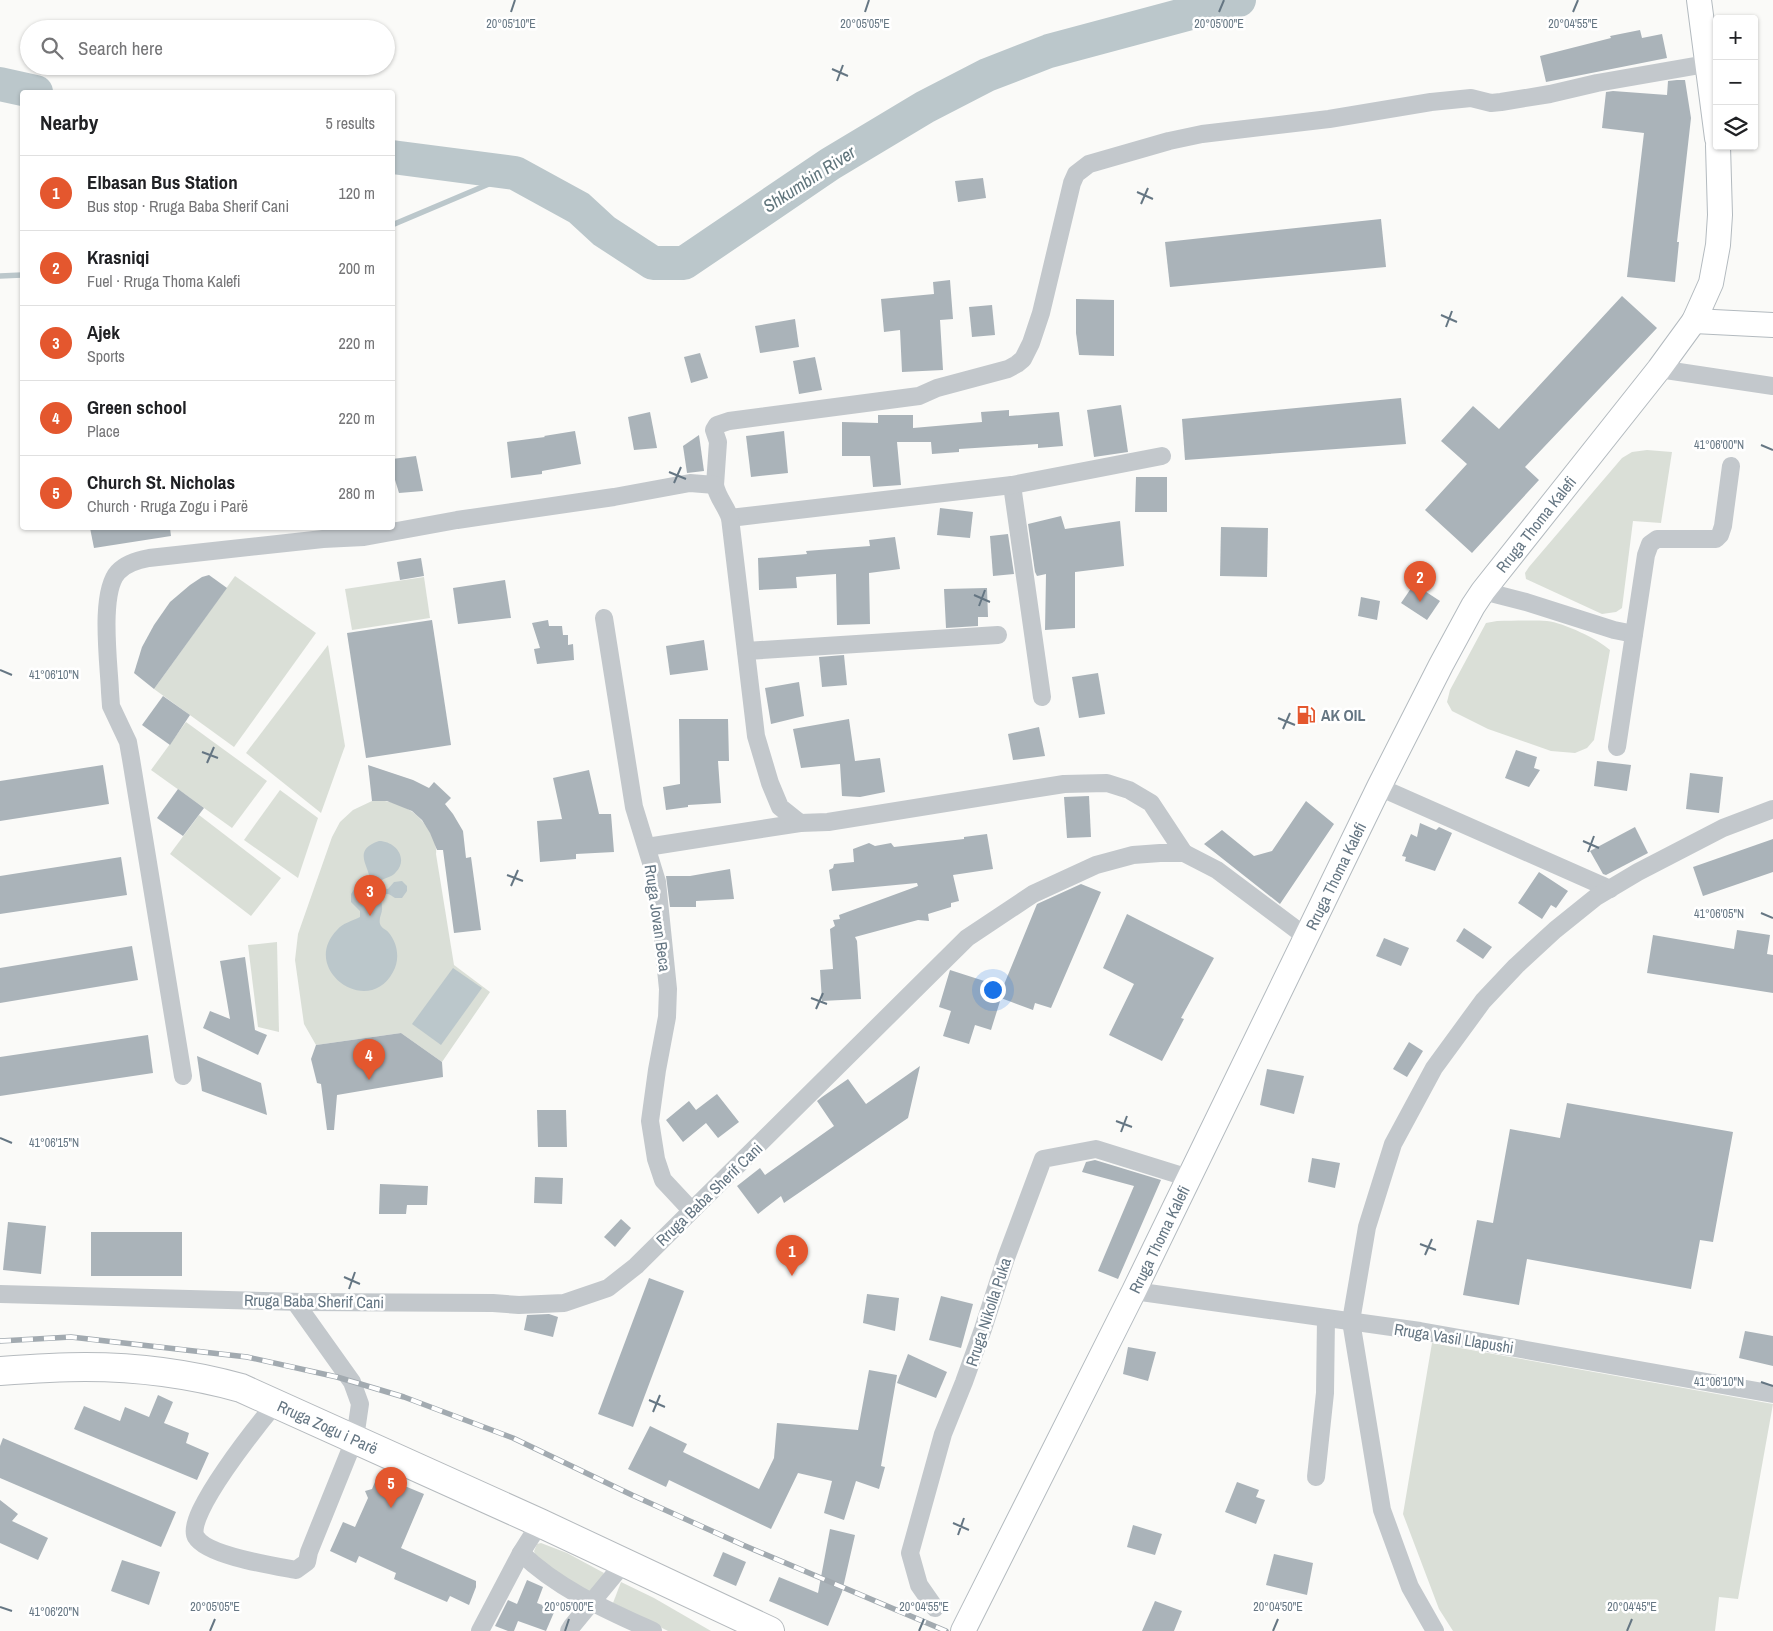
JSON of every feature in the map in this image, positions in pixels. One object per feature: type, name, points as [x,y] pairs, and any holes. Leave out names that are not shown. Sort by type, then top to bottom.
[{"type":"main road","points":[[1698,0],[1713,111]]},
{"type":"main road","name":"Rruga Thoma Kalefi","points":[[963,1631],[1134,1290],[1379,787],[1473,606],[1694,321],[1711,283],[1718,246],[1720,215],[1718,150]]},
{"type":"main road","points":[[1694,321],[1773,325]]},
{"type":"main road","name":"Rruga Zogu i Parë","points":[[0,1371],[85,1367],[158,1372],[194,1376],[241,1388],[540,1522],[756,1628]]},
{"type":"street","points":[[800,824],[780,807],[756,736],[730,518],[714,485],[718,442],[714,430],[717,425],[722,422],[919,396],[936,388],[1017,364],[1027,353],[1041,313],[1072,183],[1076,174],[1089,164],[1169,141],[1202,134],[1320,120],[1431,102],[1471,98],[1491,103],[1501,102],[1706,64]]},
{"type":"street","points":[[1659,368],[1773,386]]},
{"type":"street","points":[[730,518],[1012,485],[1162,456]]},
{"type":"street","points":[[1618,746],[1646,554],[1650,544],[1657,539],[1716,539],[1720,535],[1723,526],[1731,466]]},
{"type":"street","points":[[183,1076],[128,742],[111,706],[107,600],[112,581],[120,570],[138,560],[149,558],[323,539],[364,537],[457,520],[614,497],[690,482],[714,485]]},
{"type":"street","points":[[1012,485],[1042,697]]},
{"type":"street","points":[[1483,592],[1526,602],[1614,630],[1634,634]]},
{"type":"street","name":"Rruga Jovan Beca","points":[[604,618],[634,807],[657,882],[668,989],[667,1017],[650,1121],[656,1158],[663,1180],[691,1210]]},
{"type":"street","points":[[746,651],[998,635]]},
{"type":"street","points":[[647,847],[800,824],[845,820],[1064,784],[1107,783],[1129,790],[1151,802],[1184,853]]},
{"type":"street","points":[[1379,787],[1610,889]]},
{"type":"street","points":[[1435,1631],[1410,1586],[1382,1510],[1351,1321],[1367,1227],[1393,1144],[1434,1068],[1483,1001],[1516,966],[1555,930],[1596,897],[1610,889],[1723,828],[1773,809]]},
{"type":"street","name":"Rruga Baba Sherif Cani","points":[[0,1294],[295,1302],[492,1303],[519,1305],[564,1303],[608,1288],[636,1266],[967,938],[1033,894],[1096,865],[1133,855],[1160,852],[1184,853],[1217,870],[1306,936]]},
{"type":"street","name":"Rruga Nikolla Puka","points":[[935,1608],[919,1585],[910,1553],[943,1434],[984,1329],[1006,1258],[1043,1159],[1096,1149],[1189,1178]]},
{"type":"street","name":"Rruga Vasil Llapushi","points":[[1134,1290],[1351,1321],[1580,1359],[1773,1394]]},
{"type":"street","points":[[276,1403],[238,1449],[202,1507],[194,1529],[194,1535],[209,1547],[249,1562],[296,1570],[307,1562],[309,1552],[355,1438],[360,1404],[352,1382],[295,1302]]},
{"type":"street","points":[[1316,1477],[1324,1393],[1326,1318]]},
{"type":"street","points":[[480,1631],[521,1553],[540,1522]]},
{"type":"street","points":[[521,1553],[552,1579],[592,1602],[653,1631]]},
{"type":"street","points":[[570,1631],[572,1626],[624,1562]]},
{"type":"shaded area","points":[[1647,450],[1672,452],[1661,523],[1633,521],[1622,608],[1616,612],[1602,614],[1526,579],[1525,573],[1529,567],[1622,458],[1632,452]]},
{"type":"shaded area","points":[[235,576],[316,633],[234,747],[154,689]]},
{"type":"shaded area","points":[[424,577],[430,618],[352,630],[345,589]]},
{"type":"shaded area","points":[[1497,621],[1554,622],[1589,637],[1610,650],[1594,740],[1587,748],[1575,753],[1551,751],[1488,729],[1452,711],[1447,702],[1450,690],[1486,623]]},
{"type":"shaded area","points":[[328,645],[345,746],[321,813],[246,753]]},
{"type":"shaded area","points":[[186,722],[267,781],[232,828],[151,770]]},
{"type":"shaded area","points":[[280,790],[318,818],[298,878],[244,840]]},
{"type":"shaded area","points":[[379,800],[396,803],[410,810],[416,814],[431,834],[436,846],[454,965],[490,992],[442,1062],[401,1033],[316,1045],[304,1024],[295,960],[298,934],[332,837],[340,822],[353,810],[372,801]]},
{"type":"shaded area","points":[[199,815],[281,878],[251,916],[170,854]]},
{"type":"shaded area","points":[[379,841],[395,847],[401,856],[400,867],[391,876],[382,880],[380,885],[382,888],[388,889],[394,882],[402,881],[407,886],[407,891],[402,898],[395,898],[387,894],[382,896],[381,899],[380,923],[392,937],[397,952],[397,962],[393,972],[382,985],[368,991],[354,990],[341,983],[331,973],[326,960],[327,945],[339,928],[360,917],[360,911],[351,902],[351,894],[357,885],[369,882],[364,860],[365,850],[370,845]]},
{"type":"shaded area","points":[[277,942],[279,1032],[258,1027],[248,945]]},
{"type":"shaded area","points":[[453,968],[482,988],[441,1045],[412,1024]]},
{"type":"shaded area","points":[[1432,1343],[1773,1404],[1738,1599],[1719,1597],[1715,1631],[1453,1631],[1439,1609],[1403,1514]]},
{"type":"shaded area","points":[[541,1543],[567,1553],[604,1573],[594,1594],[571,1584],[536,1558],[534,1551],[537,1544]]},
{"type":"shaded area","points":[[621,1582],[654,1598],[711,1631],[668,1631],[613,1603]]},
{"type":"building","points":[[1640,30],[1642,38],[1662,34],[1667,58],[1546,82],[1540,56],[1611,38],[1610,36]]},
{"type":"building","points":[[1685,80],[1691,118],[1677,242],[1679,242],[1675,282],[1627,277],[1644,133],[1602,128],[1606,92],[1667,95],[1668,81]]},
{"type":"building","points":[[983,178],[986,198],[958,202],[955,181]]},
{"type":"building","points":[[1381,219],[1386,267],[1170,287],[1165,242]]},
{"type":"building","points":[[950,280],[953,319],[940,320],[943,370],[902,372],[900,330],[884,332],[881,299],[934,294],[933,282]]},
{"type":"building","points":[[1622,296],[1657,328],[1525,467],[1539,480],[1472,553],[1425,510],[1467,464],[1441,441],[1473,406],[1499,429]]},
{"type":"building","points":[[1076,299],[1114,300],[1114,356],[1079,355],[1076,333]]},
{"type":"building","points":[[992,305],[995,335],[972,337],[969,307]]},
{"type":"building","points":[[795,319],[799,347],[760,353],[755,326]]},
{"type":"building","points":[[700,353],[708,378],[691,383],[684,357]]},
{"type":"building","points":[[815,357],[822,390],[799,394],[793,361]]},
{"type":"building","points":[[1401,398],[1406,444],[1185,460],[1182,419]]},
{"type":"building","points":[[1121,405],[1128,452],[1094,457],[1087,410]]},
{"type":"building","points":[[1009,410],[1009,416],[1059,412],[1063,446],[1038,448],[1038,444],[959,449],[959,452],[932,454],[931,442],[897,442],[901,485],[873,487],[870,456],[842,456],[842,422],[878,423],[878,415],[913,415],[913,428],[982,422],[981,412]]},
{"type":"building","points":[[650,412],[657,448],[634,450],[628,417]]},
{"type":"building","points":[[575,431],[581,464],[542,471],[542,474],[511,478],[507,442]]},
{"type":"building","points":[[784,431],[788,473],[751,477],[746,436]]},
{"type":"building","points":[[699,435],[704,471],[687,473],[683,446]]},
{"type":"building","points":[[416,456],[423,491],[399,493],[395,480],[395,459]]},
{"type":"building","points":[[1136,477],[1167,477],[1167,512],[1135,512]]},
{"type":"building","points":[[940,508],[973,512],[970,538],[937,535]]},
{"type":"building","points":[[1061,516],[1065,529],[1120,521],[1124,566],[1075,572],[1075,628],[1045,630],[1046,574],[1037,576],[1035,572],[1028,524]]},
{"type":"building","points":[[1221,527],[1268,528],[1267,577],[1220,576]]},
{"type":"building","points":[[90,530],[170,530],[171,536],[94,548]]},
{"type":"building","points":[[1008,534],[1014,574],[993,576],[990,536]]},
{"type":"building","points":[[895,537],[900,569],[869,573],[870,624],[837,625],[836,574],[796,577],[797,588],[759,590],[758,558],[807,554],[806,551],[870,546],[869,540]]},
{"type":"building","points":[[421,558],[424,576],[400,580],[397,562]]},
{"type":"building","points":[[209,575],[227,588],[154,689],[134,673],[142,647],[170,602],[190,585]]},
{"type":"building","points":[[505,580],[511,618],[458,624],[453,588]]},
{"type":"building","points":[[1414,584],[1440,601],[1427,620],[1401,603]]},
{"type":"building","points":[[987,588],[988,617],[978,617],[978,626],[946,628],[944,589]]},
{"type":"building","points":[[1361,597],[1380,601],[1377,620],[1358,616]]},
{"type":"building","points":[[432,620],[451,745],[366,758],[347,633]]},
{"type":"building","points":[[548,620],[549,626],[562,626],[563,635],[568,635],[568,645],[573,644],[574,660],[537,664],[534,649],[540,648],[532,623]]},
{"type":"building","points":[[704,640],[708,670],[670,675],[666,646]]},
{"type":"building","points":[[844,655],[847,685],[822,687],[819,657]]},
{"type":"building","points":[[1098,673],[1105,714],[1079,718],[1072,677]]},
{"type":"building","points":[[799,682],[804,716],[771,724],[765,688]]},
{"type":"building","points":[[163,696],[190,715],[170,745],[142,725]]},
{"type":"building","points":[[679,719],[728,719],[729,761],[718,761],[721,803],[688,805],[688,807],[666,810],[663,787],[680,784]]},
{"type":"building","points":[[849,719],[855,761],[880,758],[885,792],[860,797],[842,796],[840,764],[801,768],[793,729]]},
{"type":"building","points":[[1039,727],[1045,756],[1013,760],[1008,734]]},
{"type":"building","points":[[1516,750],[1537,757],[1534,768],[1540,770],[1529,787],[1505,778]]},
{"type":"building","points":[[1597,761],[1631,765],[1627,791],[1594,786]]},
{"type":"building","points":[[103,765],[109,804],[0,821],[0,781]]},
{"type":"building","points":[[368,765],[413,780],[429,788],[434,782],[451,798],[445,804],[463,831],[466,858],[471,857],[481,930],[454,933],[443,850],[437,850],[422,820],[412,811],[387,801],[372,801]]},
{"type":"building","points":[[589,770],[599,814],[611,814],[614,852],[576,854],[576,859],[540,862],[537,821],[562,819],[553,778]]},
{"type":"building","points":[[1690,773],[1723,777],[1719,813],[1686,809]]},
{"type":"building","points":[[178,789],[204,808],[183,836],[157,818]]},
{"type":"building","points":[[1089,796],[1091,837],[1067,838],[1064,797]]},
{"type":"building","points":[[1306,801],[1334,824],[1280,904],[1204,844],[1222,830],[1254,856],[1272,851]]},
{"type":"building","points":[[1420,823],[1436,830],[1439,827],[1452,833],[1435,871],[1405,861],[1406,857],[1402,856],[1411,834],[1417,837]]},
{"type":"building","points":[[1635,827],[1648,853],[1606,875],[1603,874],[1590,851]]},
{"type":"building","points":[[987,834],[993,869],[953,875],[959,901],[951,903],[951,907],[928,914],[929,921],[918,920],[855,937],[857,941],[861,999],[822,1001],[820,970],[833,969],[830,929],[835,926],[833,920],[840,919],[839,915],[918,886],[917,883],[832,891],[829,870],[833,868],[834,864],[854,862],[853,849],[869,843],[875,846],[891,843],[894,847],[964,839],[964,837]]},
{"type":"building","points":[[1773,839],[1773,872],[1703,896],[1693,867]]},
{"type":"building","points":[[121,857],[127,895],[0,914],[0,876]]},
{"type":"building","points":[[730,869],[734,899],[696,901],[696,907],[670,907],[666,876],[690,876]]},
{"type":"building","points":[[1539,872],[1568,891],[1556,908],[1551,905],[1542,919],[1518,903]]},
{"type":"building","points":[[1081,884],[1101,892],[1051,1008],[1035,1003],[1033,1010],[1001,998],[991,1030],[975,1025],[969,1044],[943,1036],[951,1011],[939,1007],[950,970],[1003,987],[1037,904]]},
{"type":"building","points":[[1127,914],[1214,958],[1181,1018],[1184,1019],[1162,1061],[1109,1035],[1134,984],[1103,968]]},
{"type":"building","points":[[1464,928],[1492,947],[1483,959],[1456,941]]},
{"type":"building","points":[[1737,930],[1770,935],[1767,954],[1773,955],[1773,993],[1647,973],[1653,935],[1734,949]]},
{"type":"building","points":[[1384,938],[1409,948],[1401,966],[1376,956]]},
{"type":"building","points":[[132,946],[138,980],[0,1003],[0,968]]},
{"type":"building","points":[[245,957],[255,1030],[267,1035],[258,1055],[203,1028],[210,1011],[230,1019],[220,961]]},
{"type":"building","points":[[401,1033],[442,1062],[443,1077],[337,1095],[334,1130],[327,1130],[321,1084],[317,1083],[311,1059],[316,1045]]},
{"type":"building","points":[[148,1035],[153,1073],[0,1096],[0,1057]]},
{"type":"building","points":[[1409,1042],[1423,1051],[1407,1077],[1393,1069]]},
{"type":"building","points":[[197,1056],[261,1083],[267,1115],[202,1091]]},
{"type":"building","points":[[920,1066],[908,1118],[784,1203],[781,1196],[758,1214],[737,1186],[760,1168],[765,1175],[834,1126],[817,1101],[848,1079],[866,1104]]},
{"type":"building","points":[[1267,1069],[1304,1076],[1294,1114],[1260,1105]]},
{"type":"building","points":[[717,1094],[739,1122],[718,1138],[706,1123],[683,1142],[666,1120],[689,1101],[696,1110]]},
{"type":"building","points":[[1567,1103],[1733,1132],[1713,1242],[1700,1240],[1691,1289],[1527,1259],[1519,1305],[1463,1295],[1477,1220],[1493,1223],[1510,1129],[1560,1138]]},
{"type":"building","points":[[537,1110],[566,1110],[567,1147],[538,1147]]},
{"type":"building","points":[[1312,1158],[1340,1163],[1335,1188],[1308,1182]]},
{"type":"building","points":[[1095,1160],[1161,1180],[1118,1279],[1098,1271],[1134,1186],[1082,1172],[1086,1162]]},
{"type":"building","points":[[535,1177],[563,1178],[562,1204],[534,1203]]},
{"type":"building","points":[[380,1184],[428,1186],[427,1205],[407,1205],[406,1214],[379,1214]]},
{"type":"building","points":[[621,1219],[631,1228],[615,1247],[604,1237]]},
{"type":"building","points":[[8,1222],[46,1226],[41,1274],[3,1270]]},
{"type":"building","points":[[91,1232],[182,1232],[182,1276],[91,1276]]},
{"type":"building","points":[[649,1278],[684,1291],[633,1427],[598,1414]]},
{"type":"building","points":[[867,1294],[899,1298],[895,1331],[863,1323]]},
{"type":"building","points":[[941,1296],[973,1304],[961,1348],[929,1340]]},
{"type":"building","points":[[549,1314],[558,1317],[553,1337],[524,1330],[527,1315]]},
{"type":"building","points":[[1745,1331],[1773,1336],[1773,1366],[1739,1358]]},
{"type":"building","points":[[1128,1347],[1156,1352],[1148,1381],[1123,1374]]},
{"type":"building","points":[[908,1354],[947,1372],[936,1398],[897,1383]]},
{"type":"building","points":[[869,1370],[897,1375],[881,1466],[885,1467],[879,1489],[856,1481],[844,1520],[824,1513],[832,1481],[798,1473],[771,1529],[669,1480],[666,1487],[628,1469],[650,1426],[687,1444],[683,1452],[759,1489],[774,1458],[777,1423],[858,1430]]},
{"type":"building","points":[[158,1395],[173,1402],[164,1423],[189,1433],[186,1443],[209,1453],[197,1480],[74,1429],[84,1406],[120,1421],[125,1407],[149,1417]]},
{"type":"building","points":[[3,1438],[176,1512],[161,1547],[0,1478],[0,1446]]},
{"type":"building","points":[[378,1475],[424,1494],[401,1548],[476,1581],[476,1587],[469,1605],[450,1596],[447,1602],[394,1579],[396,1573],[359,1556],[356,1563],[330,1551],[343,1522],[355,1527],[368,1498],[365,1491],[372,1489]]},
{"type":"building","points":[[1237,1482],[1259,1490],[1256,1497],[1265,1500],[1256,1524],[1225,1512]]},
{"type":"building","points":[[0,1500],[18,1514],[12,1521],[48,1538],[38,1560],[0,1543]]},
{"type":"building","points":[[1133,1525],[1162,1534],[1155,1555],[1127,1547]]},
{"type":"building","points":[[830,1529],[855,1535],[842,1592],[828,1626],[769,1601],[779,1577],[818,1593]]},
{"type":"building","points":[[723,1552],[746,1562],[736,1586],[713,1576]]},
{"type":"building","points":[[1274,1554],[1313,1563],[1307,1595],[1266,1585]]},
{"type":"building","points":[[122,1560],[160,1572],[149,1605],[111,1591]]},
{"type":"building","points":[[527,1580],[543,1587],[537,1603],[555,1610],[546,1631],[518,1621],[514,1631],[508,1631],[495,1626],[508,1600],[517,1604]]},
{"type":"building","points":[[1155,1601],[1182,1611],[1174,1631],[1142,1631]]},
{"type":"waterway","name":"Shkumbin River","points":[[395,157],[515,173],[579,208],[604,231],[653,263],[684,263],[830,164],[925,107],[987,75],[1049,51],[1239,0]]},
{"type":"waterway","name":"Shkumbin River","points":[[0,84],[27,90]]},
{"type":"waterway","points":[[395,224],[515,173]]},
{"type":"waterway","points":[[0,276],[20,275]]},
{"type":"railway","points":[[0,1341],[71,1337],[247,1357],[337,1377],[404,1397],[513,1438],[743,1545],[946,1631]]},
{"type":"place","name":"Krasniqi","points":[[1420,602]]},
{"type":"place","name":"AK OIL","points":[[1306,715]]},
{"type":"place","name":"Ajek","points":[[370,916]]},
{"type":"place","name":"Green school","points":[[369,1080]]},
{"type":"place","name":"Elbasan Bus Station","points":[[792,1276]]},
{"type":"place","name":"Church St. Nicholas","points":[[391,1508]]}]
